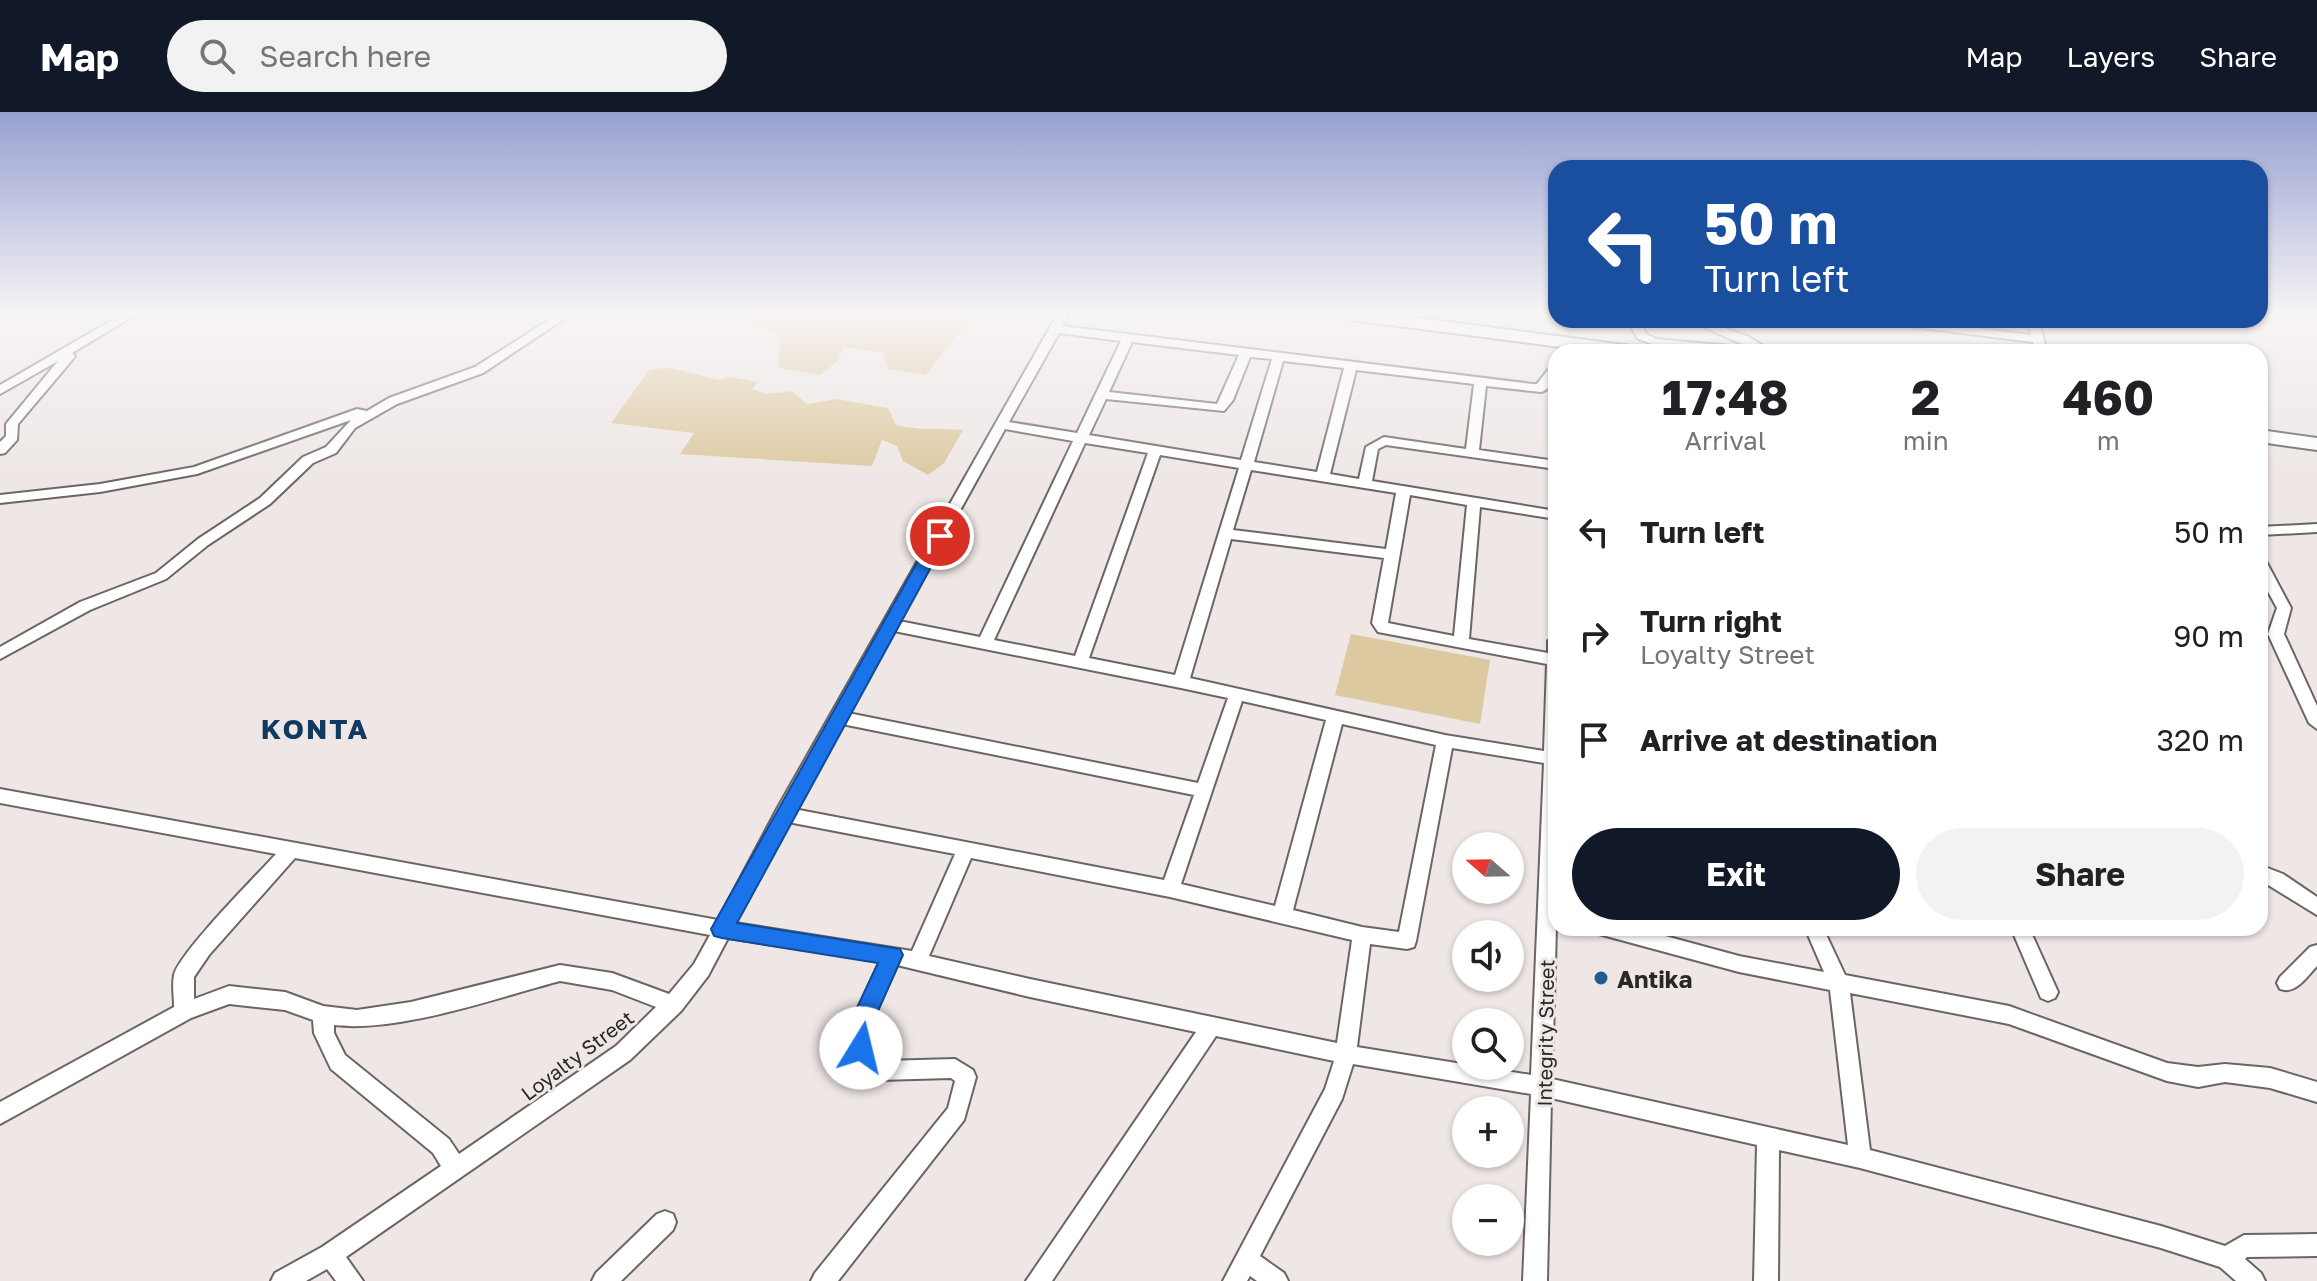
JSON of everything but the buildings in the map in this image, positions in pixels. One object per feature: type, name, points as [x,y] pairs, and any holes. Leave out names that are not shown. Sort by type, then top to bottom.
[{"type":"highway","points":[[2268,437],[2317,444]]},
{"type":"street","points":[[0,390],[38,370]]},
{"type":"street","points":[[0,450],[12,437],[12,424],[58,370]]},
{"type":"street","points":[[0,499],[100,488],[197,470],[480,370]]},
{"type":"street","name":"Loyalty Street","points":[[283,1281],[330,1255],[623,1053],[674,1005],[701,970],[783,814],[1032,370]]},
{"type":"street","points":[[984,644],[1114,370]]},
{"type":"street","points":[[1103,395],[1220,408],[1227,400],[1239,370]]},
{"type":"street","points":[[1181,682],[1275,370]]},
{"type":"street","points":[[1323,476],[1350,370]]},
{"type":"street","points":[[1384,370],[1541,388],[1548,378]]},
{"type":"street","points":[[1472,453],[1480,383]]},
{"type":"street","points":[[0,654],[85,606],[161,576],[203,542],[265,501],[308,460],[331,450],[351,425],[393,401]]},
{"type":"street","points":[[1001,425],[1548,514]]},
{"type":"street","points":[[1365,483],[1372,447],[1384,441],[1548,464]]},
{"type":"street","points":[[1080,662],[1156,449]]},
{"type":"street","points":[[1404,489],[1380,623],[1383,628],[1548,659]]},
{"type":"street","points":[[1461,643],[1474,501]]},
{"type":"street","points":[[2268,531],[2317,528]]},
{"type":"street","points":[[1226,534],[1392,554]]},
{"type":"street","points":[[2268,578],[2284,608],[2276,634],[2317,723]]},
{"type":"street","points":[[891,625],[1181,682],[1445,741],[1548,758]]},
{"type":"street","points":[[1170,889],[1237,694]]},
{"type":"street","points":[[1282,915],[1336,715]]},
{"type":"street","points":[[838,717],[1202,790]]},
{"type":"street","points":[[783,814],[1170,889],[1362,935],[1407,941],[1445,741]]},
{"type":"street","points":[[2,798],[722,929],[892,955],[1030,988],[1346,1054],[1544,1087],[1860,1158],[2161,1237],[2227,1258],[2253,1281]]},
{"type":"street","points":[[917,961],[966,849]]},
{"type":"street","points":[[184,1012],[184,975],[202,949],[291,850]]},
{"type":"street","points":[[2268,875],[2317,907]]},
{"type":"street","points":[[1276,1281],[1241,1271],[1335,1092],[1346,1054],[1362,935]]},
{"type":"street","name":"Integrity Street","points":[[1535,1281],[1551,936]]},
{"type":"street","points":[[1636,936],[1739,964],[2009,1015],[2167,1072],[2198,1077],[2225,1073],[2270,1078],[2317,1092]]},
{"type":"street","points":[[1818,936],[1839,984],[1860,1158]]},
{"type":"street","points":[[2024,936],[2048,992]]},
{"type":"street","points":[[2287,983],[2317,953]]},
{"type":"street","points":[[823,1281],[957,1113],[966,1077],[955,1068],[879,1071],[868,1064],[858,1031],[892,955]]},
{"type":"street","points":[[0,1114],[29,1095],[184,1012],[229,995],[285,1001],[323,1015],[357,1019],[411,1011],[560,973],[612,982],[674,1005]]},
{"type":"street","points":[[323,1015],[324,1033],[338,1062],[441,1146],[456,1169]]},
{"type":"street","points":[[1041,1280],[1211,1026]]},
{"type":"street","points":[[1766,1281],[1768,1137]]},
{"type":"street","points":[[604,1281],[665,1222]]},
{"type":"street","points":[[2227,1258],[2244,1246],[2317,1245]]},
{"type":"street","points":[[330,1255],[351,1281]]},
{"type":"shaded area","points":[[650,370],[678,370],[718,380],[729,377],[758,382],[752,389],[767,394],[792,391],[807,404],[837,399],[888,408],[896,425],[963,430],[944,463],[928,475],[903,461],[897,446],[882,440],[872,466],[680,454],[694,433],[611,423]]},
{"type":"shaded area","points":[[787,370],[827,370],[820,375]]},
{"type":"shaded area","points":[[892,370],[930,370],[926,375]]},
{"type":"shaded area","points":[[1351,634],[1490,660],[1480,724],[1335,695]]},
{"type":"place","name":"Antika","points":[[1601,978]]},
{"type":"district","name":"KONTA","points":[[315,728]]},
{"type":"route","points":[[861,1048],[858,1031],[892,955],[722,929],[783,814],[940,536]]}]
